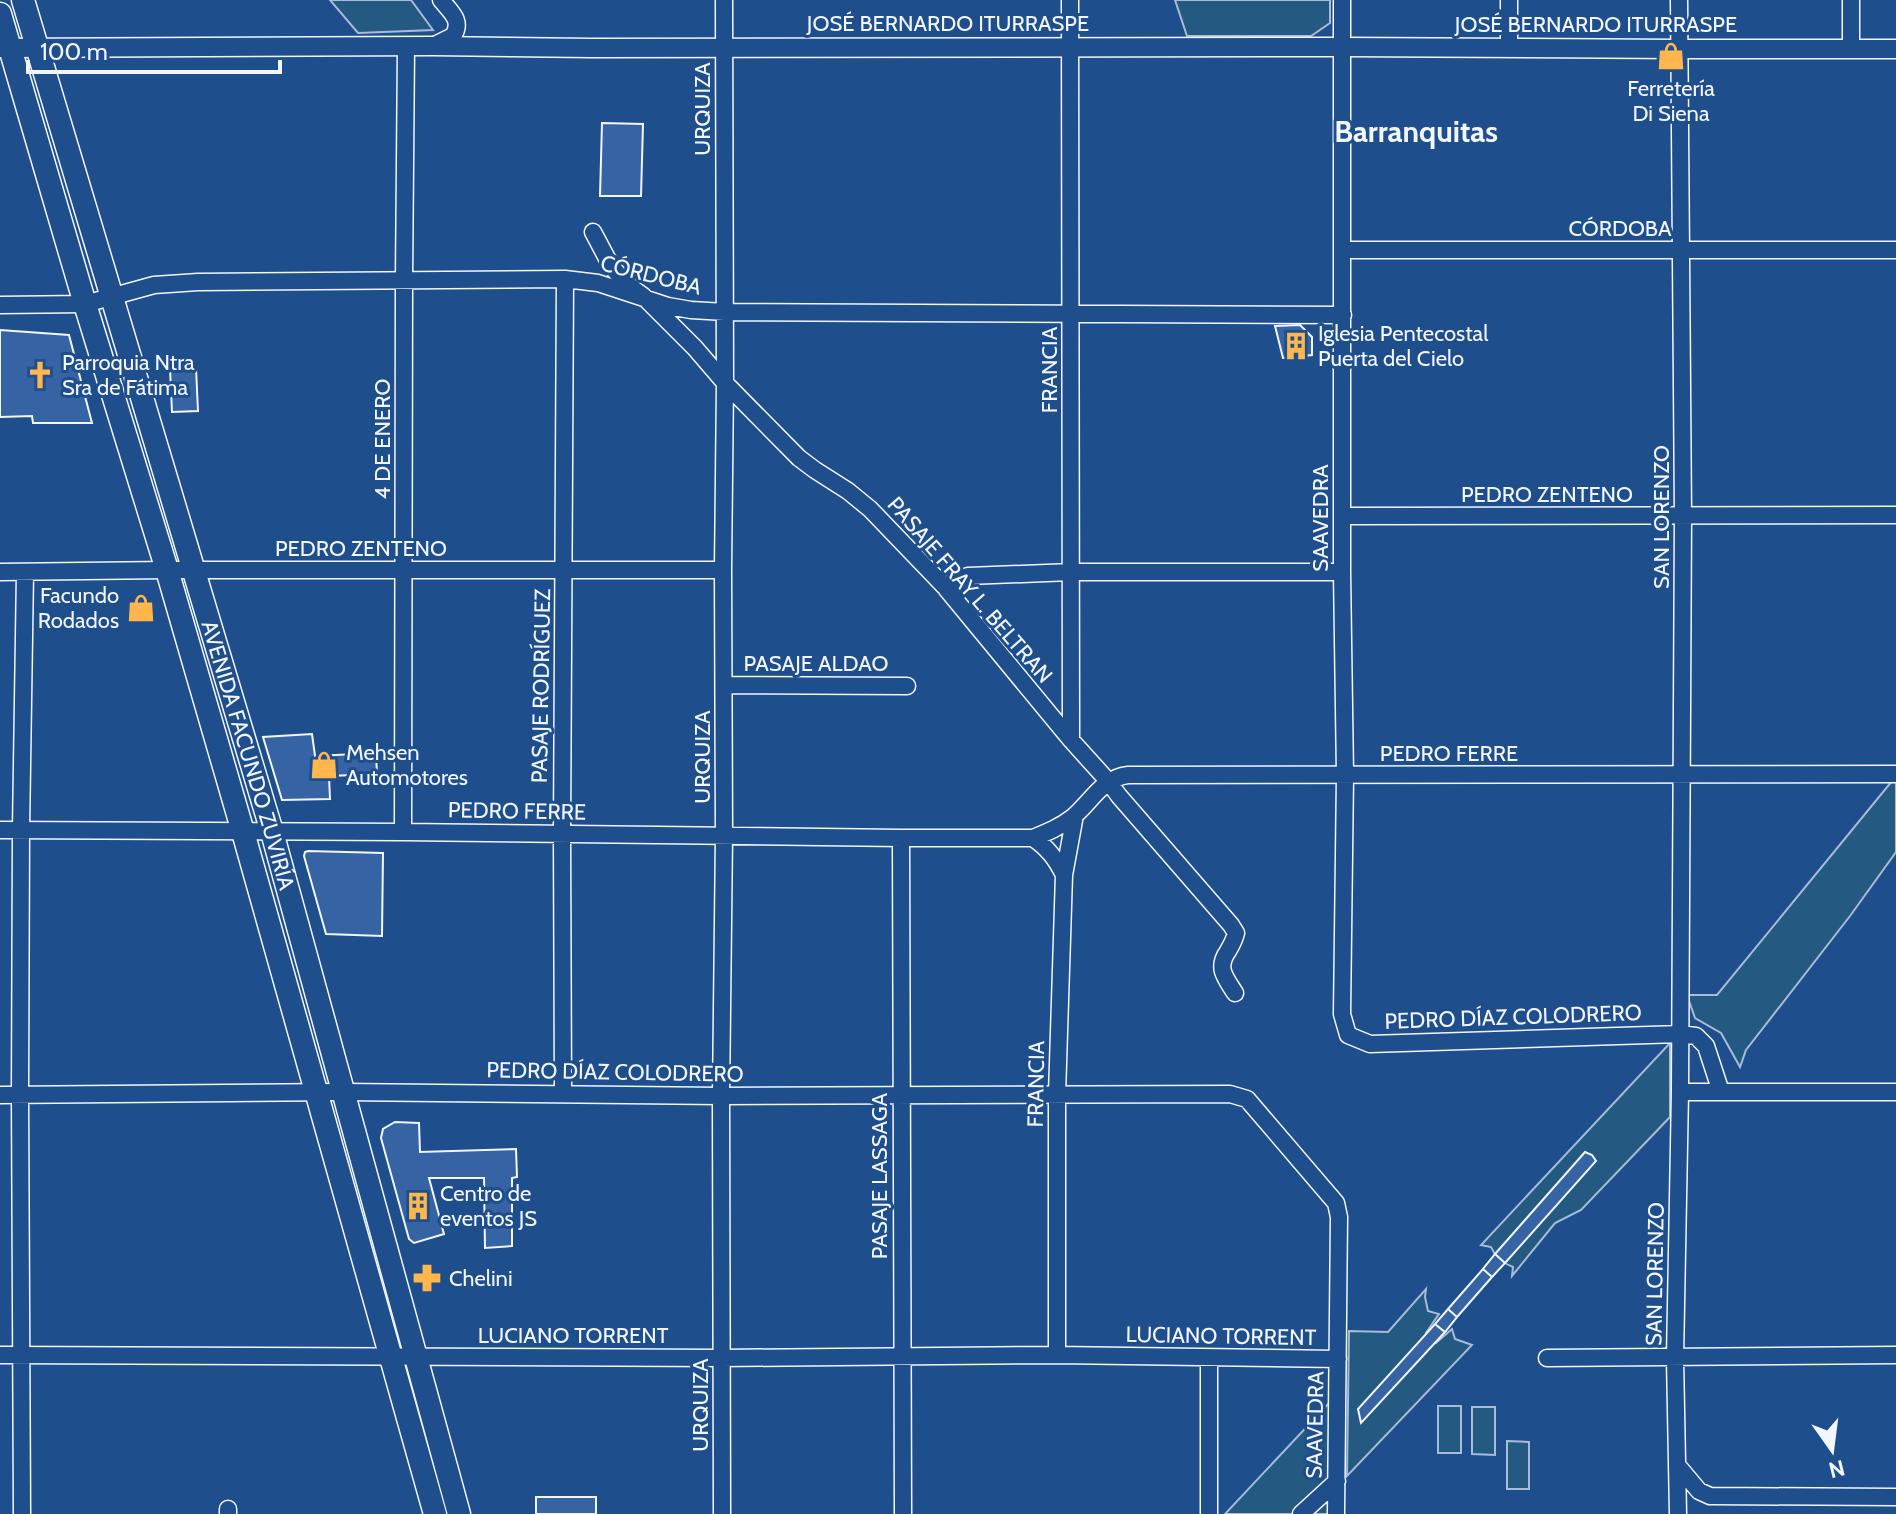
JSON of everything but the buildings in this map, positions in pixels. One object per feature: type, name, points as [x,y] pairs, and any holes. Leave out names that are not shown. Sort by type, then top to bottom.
[{"type":"main road","name":"AVENIDA FACUNDO ZUVIRÍA","points":[[23,0],[272,832],[459,1514]]},
{"type":"main road","name":"AVENIDA FACUNDO ZUVIRÍA","points":[[0,14],[5,48],[167,570],[243,832],[435,1514]]},
{"type":"street","points":[[433,46],[453,36],[457,25],[455,17],[441,0]]},
{"type":"street","name":"URQUIZA","points":[[722,1514],[724,0]]},
{"type":"street","name":"FRANCIA","points":[[1070,0],[1071,740]]},
{"type":"street","name":"SAAVEDRA","points":[[1342,0],[1345,775],[1342,1014],[1348,1035]]},
{"type":"street","points":[[1509,0],[1509,47]]},
{"type":"street","name":"SAN LORENZO","points":[[1678,1514],[1675,1358],[1683,774],[1679,0]]},
{"type":"street","points":[[1851,0],[1851,48]]},
{"type":"street","name":"4 DE ENERO","points":[[403,832],[406,46]]},
{"type":"street","name":"JOSÉ BERNARDO ITURRASPE","points":[[5,48],[1896,49]]},
{"type":"street","name":"PASAJE FRAY L. BELTRAN","points":[[593,232],[610,264],[624,282],[643,296],[695,348],[799,458],[870,509],[944,586],[1236,933],[1222,962],[1222,972],[1235,993]]},
{"type":"street","name":"CÓRDOBA","points":[[1343,250],[1896,250]]},
{"type":"street","name":"CÓRDOBA","points":[[0,305],[85,304],[154,285],[198,282],[565,279],[598,283],[668,306],[725,312],[1343,315]]},
{"type":"street","name":"PASAJE RODRÍGUEZ","points":[[563,1094],[565,279]]},
{"type":"street","name":"PEDRO ZENTENO","points":[[1343,516],[1896,515]]},
{"type":"street","name":"PEDRO ZENTENO","points":[[0,572],[723,570]]},
{"type":"street","points":[[22,1514],[20,1095],[25,572]]},
{"type":"street","points":[[944,586],[968,576],[1071,572],[1342,572]]},
{"type":"street","name":"PASAJE ALDAO","points":[[724,685],[907,686]]},
{"type":"street","name":"PEDRO FERRE","points":[[0,830],[1033,838],[1054,830],[1075,815],[1108,781],[1128,775],[1683,774],[1893,770]]},
{"type":"street","name":"FRANCIA","points":[[1057,1355],[1057,1095],[1064,875],[1075,815]]},
{"type":"street","name":"PASAJE LASSAGA","points":[[901,838],[903,1514]]},
{"type":"street","points":[[1033,838],[1045,846],[1064,875]]},
{"type":"street","points":[[1680,1034],[1696,1036],[1706,1046],[1721,1092]]},
{"type":"street","name":"PEDRO DÍAZ COLODRERO","points":[[1348,1035],[1370,1044],[1680,1034]]},
{"type":"street","name":"PEDRO DÍAZ COLODRERO","points":[[0,1095],[342,1092],[721,1096],[1230,1094]]},
{"type":"street","points":[[1680,1092],[1896,1092]]},
{"type":"street","name":"SAAVEDRA","points":[[1230,1094],[1247,1099],[1336,1203],[1339,1217],[1336,1514]]},
{"type":"street","name":"LUCIANO TORRENT","points":[[0,1355],[722,1358],[1057,1355],[1338,1359]]},
{"type":"street","points":[[1547,1358],[1896,1355]]},
{"type":"street","points":[[1209,1358],[1209,1514]]},
{"type":"street","points":[[1678,1466],[1699,1491],[1710,1496],[1896,1497]]},
{"type":"street","points":[[1301,1514],[1337,1481]]},
{"type":"shaded area","points":[[330,0],[411,0],[433,30],[358,33]]},
{"type":"shaded area","points":[[1175,0],[1330,0],[1330,23],[1311,36],[1187,36]]},
{"type":"shaded area","points":[[1892,781],[1896,781],[1896,852],[1746,1050],[1740,1067],[1721,1033],[1695,1018],[1687,995],[1717,995]]},
{"type":"shaded area","points":[[1670,1043],[1670,1117],[1581,1210],[1555,1223],[1512,1276],[1513,1267],[1500,1259],[1491,1247],[1481,1245]]},
{"type":"shaded area","points":[[1426,1289],[1428,1311],[1439,1314],[1426,1333],[1436,1343],[1452,1329],[1455,1339],[1472,1345],[1347,1476],[1349,1331],[1388,1332]]},
{"type":"shaded area","points":[[1330,1402],[1329,1514],[1225,1514]]},
{"type":"shaded area","points":[[1438,1406],[1461,1406],[1461,1453],[1438,1453]]},
{"type":"shaded area","points":[[1472,1407],[1495,1407],[1495,1455],[1472,1454]]},
{"type":"shaded area","points":[[1507,1441],[1529,1442],[1529,1489],[1507,1489]]},
{"type":"place","name":"Ferretería Di Siena","points":[[1671,56]]},
{"type":"place","name":"Iglesia Pentecostal Puerta del Cielo","points":[[1296,346]]},
{"type":"place","name":"Parroquia Ntra Sra de Fátima","points":[[40,375]]},
{"type":"place","name":"Facundo Rodados","points":[[141,608]]},
{"type":"place","name":"Mehsen Automotores","points":[[324,765]]},
{"type":"place","name":"Centro de eventos JS","points":[[418,1206]]},
{"type":"place","name":"Chelini","points":[[427,1278]]},
{"type":"district","name":"Barranquitas","points":[[1416,131]]}]
